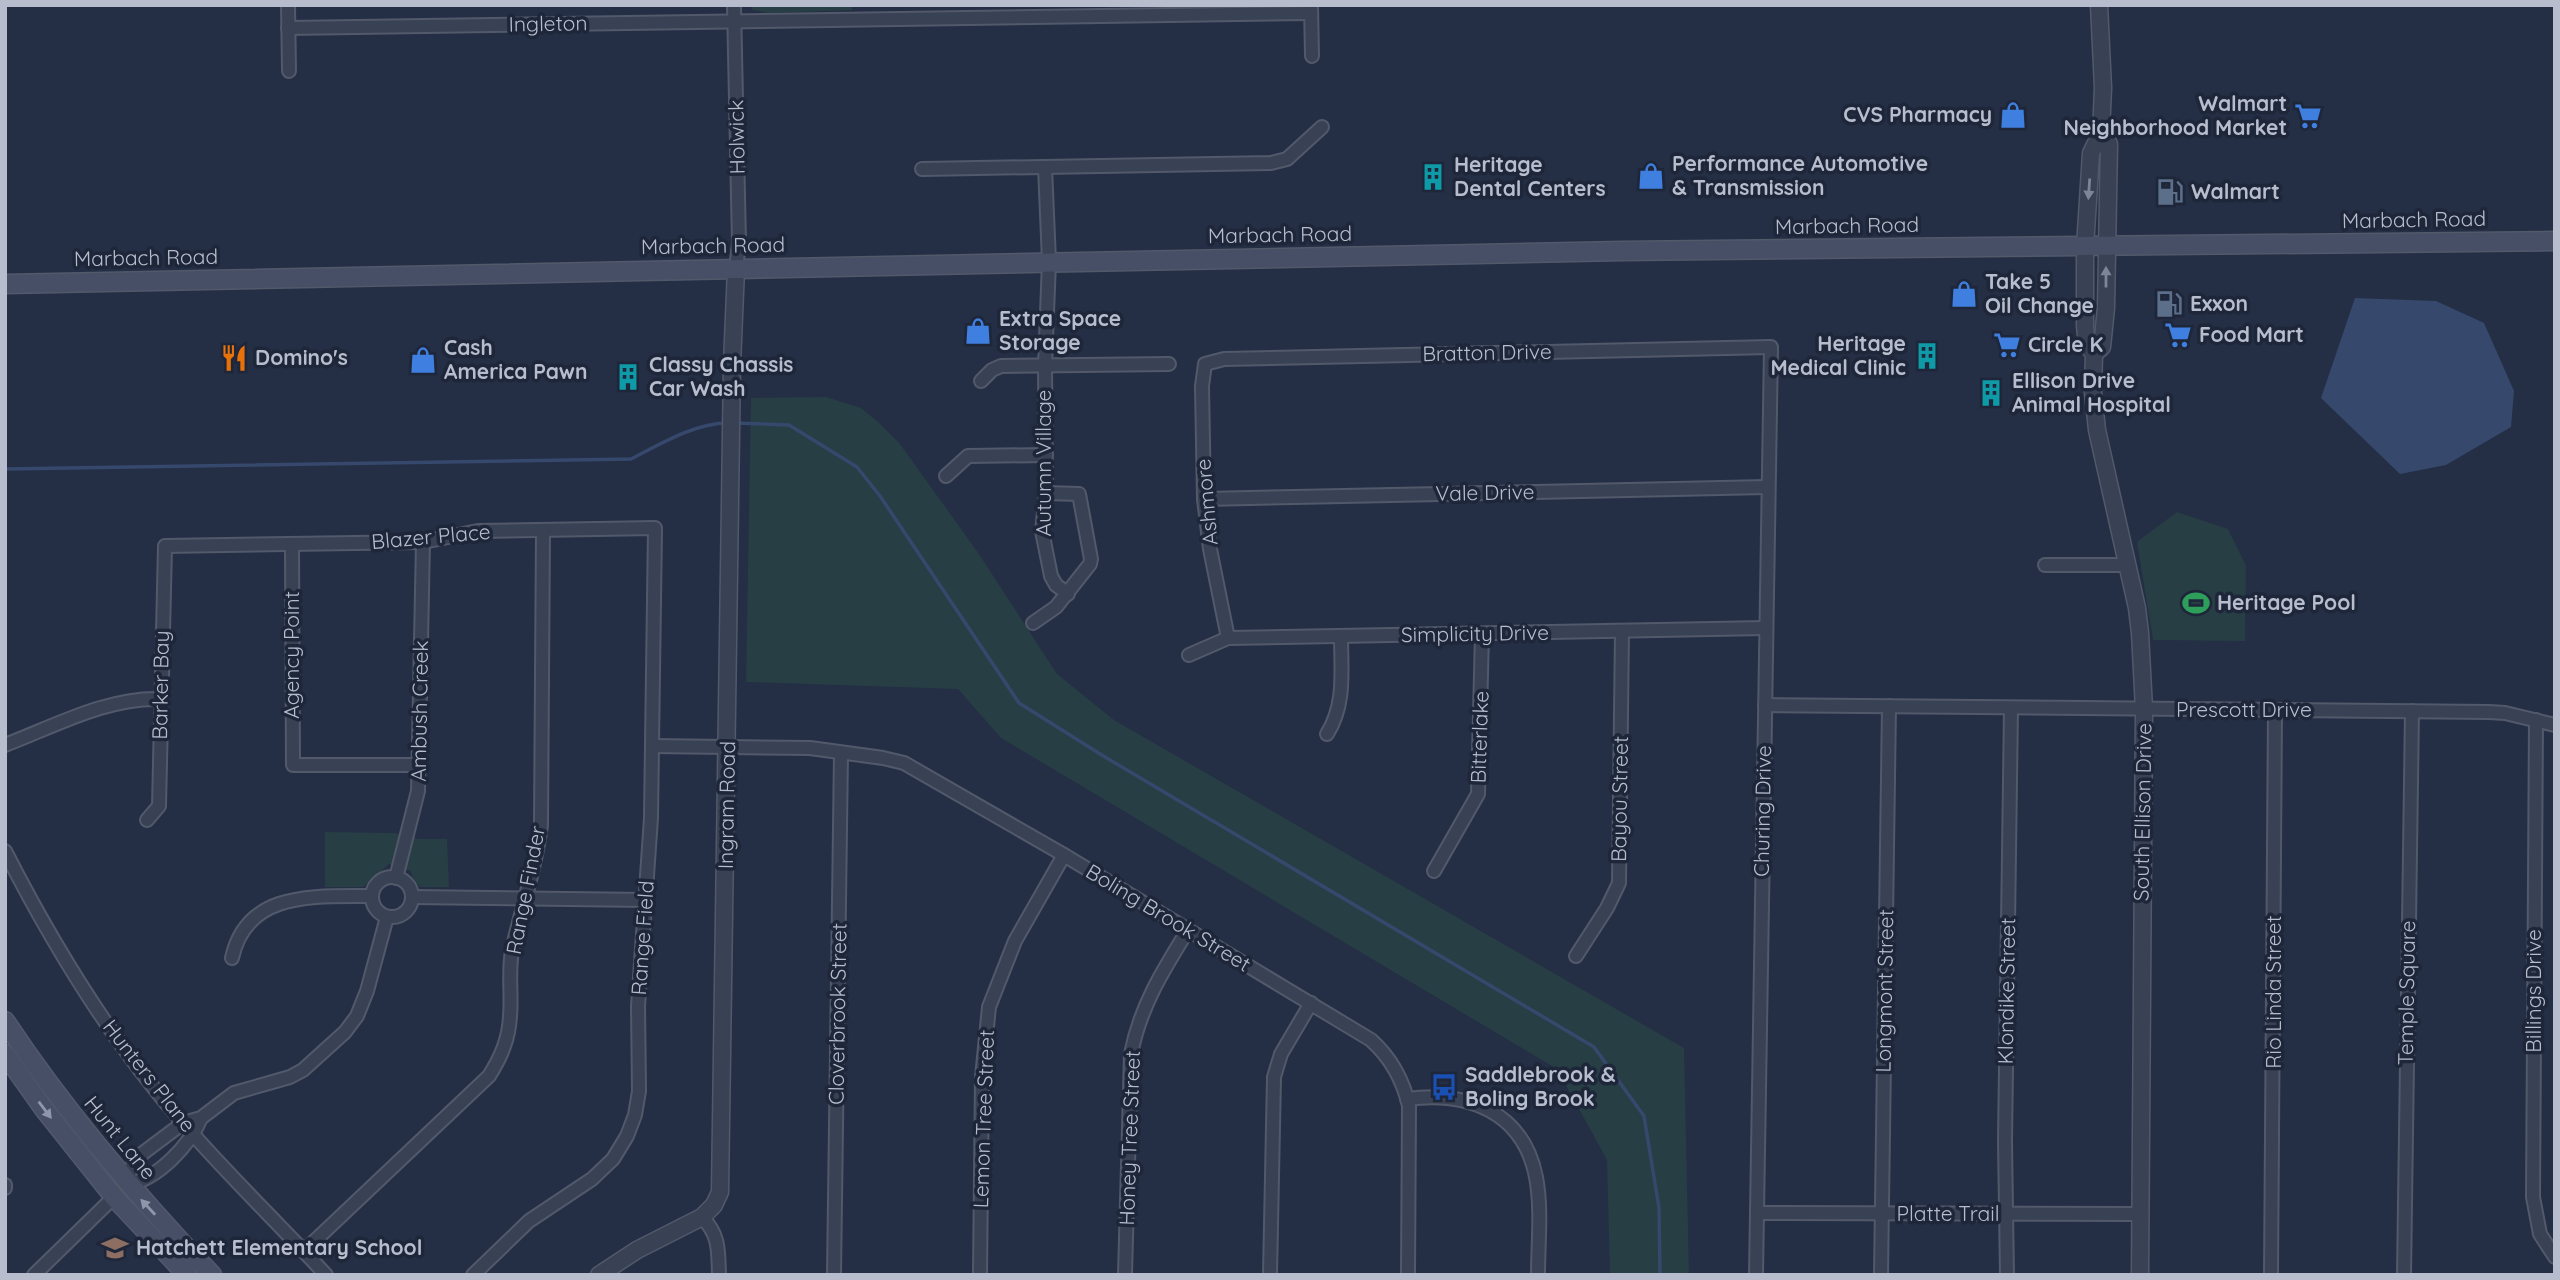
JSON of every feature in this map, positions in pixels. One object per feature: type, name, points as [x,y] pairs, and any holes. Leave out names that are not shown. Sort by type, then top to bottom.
[{"type":"main road","name":"Marbach Road","points":[[5,284],[1619,251],[2555,241]]},
{"type":"main road","name":"Hunt Lane","points":[[5,1021],[58,1098],[128,1184],[212,1275]]},
{"type":"main road","name":"Hunt Lane","points":[[5,1054],[44,1109],[114,1197],[187,1275]]},
{"type":"main road","points":[[114,1197],[128,1184]]},
{"type":"street","points":[[288,5],[289,71]]},
{"type":"street","name":"Holwick","points":[[734,5],[739,243],[736,269]]},
{"type":"street","name":"South Ellison Drive","points":[[2099,5],[2103,88],[2101,133],[2091,153],[2085,247],[2085,309],[2087,345],[2094,354],[2093,392],[2097,430],[2128,565],[2140,633],[2144,709],[2140,1275]]},
{"type":"street","points":[[1311,9],[1312,56]]},
{"type":"street","name":"Ingleton","points":[[288,28],[734,22],[1007,12],[1311,9]]},
{"type":"street","points":[[922,169],[1271,163],[1287,159],[1322,127]]},
{"type":"street","name":"South Ellison Drive","points":[[2094,354],[2102,347],[2106,308],[2105,246],[2109,144],[2101,133]]},
{"type":"street","name":"Autumn Village","points":[[1045,167],[1049,261],[1045,366],[1046,493],[1042,531],[1046,562],[1056,585],[1068,594]]},
{"type":"street","name":"Ingram Road","points":[[702,1217],[715,1205],[721,1182],[731,410],[736,269]]},
{"type":"street","points":[[2085,309],[2106,308]]},
{"type":"street","name":"Bratton Drive","points":[[1205,364],[1224,359],[1771,347]]},
{"type":"street","name":"Churing Drive","points":[[1756,1275],[1771,347]]},
{"type":"street","points":[[981,380],[1001,366],[1169,364]]},
{"type":"street","name":"Ashmore","points":[[1205,364],[1202,386],[1203,499],[1228,638]]},
{"type":"street","points":[[946,475],[968,456],[1046,455]]},
{"type":"street","name":"Vale Drive","points":[[1203,499],[1767,487]]},
{"type":"street","points":[[1033,622],[1056,607],[1068,594],[1091,559],[1079,494],[1046,493]]},
{"type":"street","name":"Blazer Place","points":[[165,546],[423,542],[471,532],[654,528]]},
{"type":"street","name":"Range Field","points":[[472,1275],[529,1221],[592,1179],[613,1159],[627,1136],[635,1115],[639,1091],[638,1006],[647,900],[652,746],[654,528]]},
{"type":"street","name":"Range Finder","points":[[304,1251],[489,1076],[500,1058],[507,1038],[511,955],[539,846],[541,825],[543,530]]},
{"type":"street","name":"Ambush Creek","points":[[396,878],[418,791],[423,542]]},
{"type":"street","name":"Agency Point","points":[[292,544],[292,765],[420,765]]},
{"type":"street","name":"Barker Bay","points":[[147,821],[159,806],[165,546]]},
{"type":"street","points":[[2045,565],[2128,565]]},
{"type":"street","name":"Simplicity Drive","points":[[1189,655],[1228,638],[1765,628]]},
{"type":"street","name":"Bayou Street","points":[[1576,956],[1607,908],[1619,883],[1622,631]]},
{"type":"street","name":"Bitterlake","points":[[1434,870],[1478,794],[1482,634]]},
{"type":"street","points":[[1327,734],[1336,720],[1340,702],[1341,636]]},
{"type":"street","points":[[5,744],[106,706],[142,698],[161,699]]},
{"type":"street","name":"Prescott Drive","points":[[1765,705],[2505,713],[2555,725]]},
{"type":"street","name":"Longmont Street","points":[[1881,1275],[1889,706]]},
{"type":"street","name":"Klondike Street","points":[[2007,1275],[2005,1142],[2011,708]]},
{"type":"street","name":"Rio Linda Street","points":[[2271,1275],[2276,710]]},
{"type":"street","name":"Temple Square","points":[[2404,1275],[2404,1112],[2412,711]]},
{"type":"street","name":"Billings Drive","points":[[2536,720],[2533,1197],[2540,1234],[2555,1257]]},
{"type":"street","name":"Boling Brook Street","points":[[652,746],[810,748],[883,758],[915,768],[1311,1003],[1377,1046],[1394,1067],[1407,1099],[1410,1116],[1408,1275]]},
{"type":"street","name":"Cloverbrook Street","points":[[834,1275],[841,753]]},
{"type":"street","name":"Hunters Plane","points":[[5,851],[51,935],[96,1007],[183,1123],[326,1275]]},
{"type":"street","name":"Lemon Tree Street","points":[[980,1275],[982,1077],[989,1007],[1015,941],[1064,855]]},
{"type":"street","points":[[396,878],[407,885],[412,897],[407,911],[401,915],[387,917],[376,909],[373,890],[383,880],[396,878]]},
{"type":"street","points":[[232,958],[241,932],[251,921],[275,905],[306,897],[372,896]]},
{"type":"street","points":[[412,897],[647,900]]},
{"type":"street","points":[[201,1118],[194,1135],[167,1163],[143,1182],[128,1184],[130,1169],[144,1153],[183,1123],[201,1118],[233,1093],[290,1077],[303,1070],[345,1032],[357,1016],[368,991],[387,917]]},
{"type":"street","name":"Honey Tree Street","points":[[1125,1275],[1131,1054],[1148,998],[1188,930]]},
{"type":"street","points":[[1270,1275],[1274,1077],[1282,1054],[1311,1003]]},
{"type":"street","points":[[1407,1099],[1441,1096],[1465,1099],[1496,1115],[1519,1138],[1532,1162],[1536,1179],[1539,1212],[1538,1275]]},
{"type":"street","points":[[34,1275],[114,1197]]},
{"type":"street","name":"Platte Trail","points":[[1757,1213],[2139,1214]]},
{"type":"street","points":[[598,1275],[637,1250],[702,1217],[713,1229],[717,1241],[719,1275]]},
{"type":"shaded area","points":[[752,5],[851,5],[852,10],[769,13],[752,10]]},
{"type":"shaded area","points":[[826,397],[861,408],[900,444],[979,554],[1057,674],[1114,720],[1684,1048],[1689,1275],[1610,1275],[1607,1160],[1557,1069],[1001,738],[958,689],[746,682],[751,398]]},
{"type":"shaded area","name":"Heritage Pool","points":[[2177,512],[2228,529],[2246,566],[2245,641],[2153,640],[2137,542]]},
{"type":"shaded area","points":[[325,832],[395,833],[419,839],[447,839],[449,887],[420,887],[413,880],[411,871],[389,864],[363,887],[325,887]]},
{"type":"water","points":[[2355,298],[2436,301],[2484,323],[2514,391],[2511,427],[2446,465],[2400,474],[2321,398]]},
{"type":"waterway","points":[[5,469],[631,459],[690,430],[728,423]]},
{"type":"waterway","points":[[736,423],[789,425],[857,467],[880,496],[1019,703],[1105,757],[1594,1047],[1644,1116],[1659,1208],[1660,1275]]},
{"type":"place","name":"CVS Pharmacy","points":[[2013,115]]},
{"type":"place","name":"Walmart Neighborhood Market","points":[[2308,116]]},
{"type":"place","name":"Performance Automotive & Transmission","points":[[1651,176]]},
{"type":"place","name":"Heritage Dental Centers","points":[[1433,177]]},
{"type":"place","name":"Walmart","points":[[2170,192]]},
{"type":"place","name":"Take 5 Oil Change","points":[[1964,294]]},
{"type":"place","name":"Exxon","points":[[2169,304]]},
{"type":"place","name":"Extra Space Storage","points":[[978,331]]},
{"type":"place","name":"Food Mart","points":[[2178,335]]},
{"type":"place","name":"Circle K","points":[[2007,345]]},
{"type":"place","name":"Heritage Medical Clinic","points":[[1927,356]]},
{"type":"place","name":"Domino's","points":[[234,358]]},
{"type":"place","name":"Cash America Pawn","points":[[423,360]]},
{"type":"place","name":"Classy Chassis Car Wash","points":[[628,377]]},
{"type":"place","name":"Ellison Drive Animal Hospital","points":[[1991,393]]},
{"type":"place","name":"Heritage Pool","points":[[2196,603]]},
{"type":"place","name":"Saddlebrook & Boling Brook","points":[[1444,1087]]},
{"type":"place","name":"Hatchett Elementary School","points":[[115,1248]]}]
